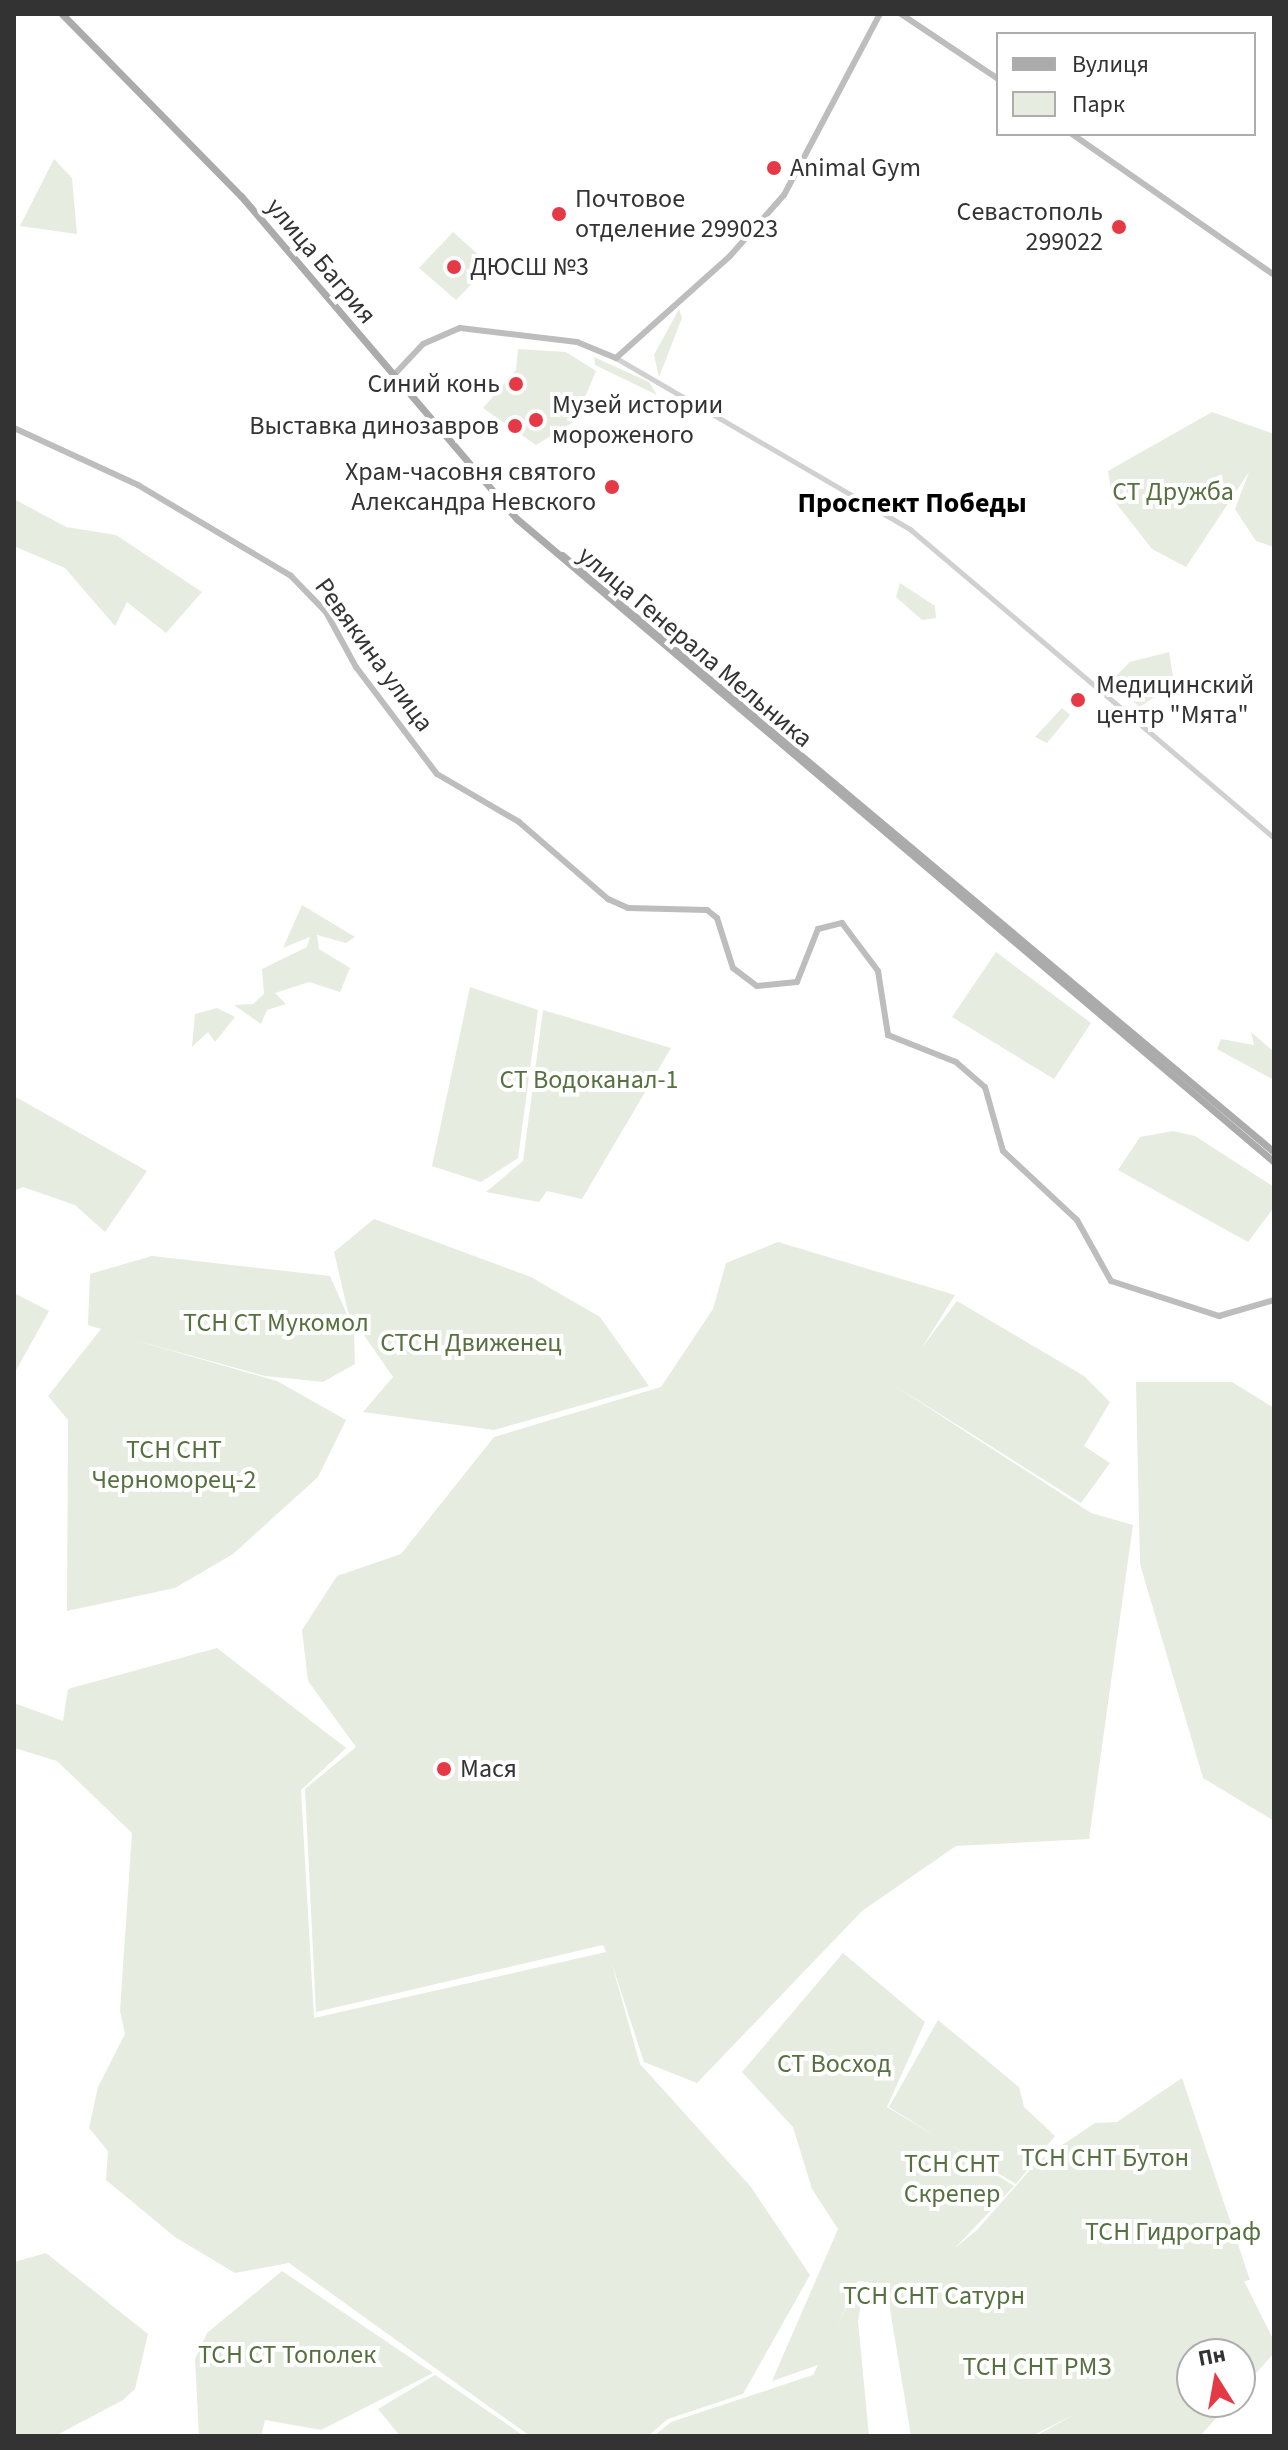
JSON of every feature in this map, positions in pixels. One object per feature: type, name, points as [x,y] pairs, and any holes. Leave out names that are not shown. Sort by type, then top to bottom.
[{"type":"main road","name":"улица Багрия","points":[[62,14],[241,196],[392,377],[534,534]]},
{"type":"main road","points":[[392,377],[423,344],[460,328],[577,342],[616,358],[730,256],[784,195],[880,14]]},
{"type":"main road","points":[[901,14],[996,78]]},
{"type":"main road","points":[[1075,136],[1274,275]]},
{"type":"main road","name":"Ревякина улица","points":[[14,428],[138,485],[291,576],[326,612],[356,667],[398,713],[437,774],[495,804],[559,859],[628,908],[707,910],[717,918],[733,968],[757,986],[797,982],[818,929],[842,923],[878,971],[888,1035],[956,1062],[985,1087],[1003,1151],[1077,1220],[1111,1281],[1219,1316],[1274,1300]]},
{"type":"main road","name":"улица Генерала Мельника","points":[[534,534],[1274,1152]]},
{"type":"main road","name":"улица Генерала Мельника","points":[[735,703],[1274,1162]]},
{"type":"street","points":[[616,358],[911,530],[1274,838]]},
{"type":"green space","points":[[54,159],[72,178],[77,234],[20,226]]},
{"type":"green space","name":"ДЮСШ №3","points":[[453,232],[490,265],[456,300],[419,268]]},
{"type":"green space","points":[[679,309],[682,318],[659,377],[654,355]]},
{"type":"green space","points":[[518,349],[566,352],[596,371],[575,421],[536,445],[483,408],[516,370]]},
{"type":"green space","points":[[594,357],[649,382],[657,395],[595,365]]},
{"type":"green space","name":"СТ Дружба","points":[[1212,412],[1274,434],[1274,547],[1256,541],[1235,509],[1249,472],[1186,567],[1152,549],[1112,498],[1108,471]]},
{"type":"green space","points":[[14,499],[66,527],[116,535],[202,592],[166,633],[127,602],[115,626],[65,568],[14,546]]},
{"type":"green space","points":[[900,583],[935,606],[936,618],[922,620],[896,597]]},
{"type":"green space","points":[[1169,652],[1174,683],[1140,707],[1116,689],[1113,679],[1130,662]]},
{"type":"green space","points":[[1062,708],[1070,715],[1047,743],[1035,737]]},
{"type":"green space","points":[[302,905],[355,937],[346,943],[317,935],[319,949],[350,968],[340,992],[309,982],[275,993],[286,1004],[267,1010],[261,1024],[234,1005],[253,1004],[264,994],[262,969],[307,947],[310,937],[283,948]]},
{"type":"green space","points":[[996,952],[1091,1023],[1054,1079],[952,1017]]},
{"type":"green space","points":[[470,987],[538,1010],[518,1158],[481,1182],[432,1166]]},
{"type":"green space","points":[[217,1008],[235,1017],[215,1042],[208,1032],[192,1047],[195,1014]]},
{"type":"green space","name":"СТ Водоканал-1","points":[[543,1010],[671,1048],[582,1199],[547,1191],[539,1202],[486,1192],[523,1161]]},
{"type":"green space","points":[[1251,1032],[1274,1052],[1274,1080],[1217,1049],[1221,1039],[1254,1045]]},
{"type":"green space","points":[[14,1096],[147,1171],[105,1232],[75,1205],[23,1187],[14,1191]]},
{"type":"green space","points":[[1173,1131],[1195,1136],[1274,1187],[1274,1207],[1248,1242],[1118,1170],[1140,1137]]},
{"type":"green space","name":"СТСН Движенец","points":[[374,1219],[531,1277],[600,1317],[649,1386],[494,1430],[363,1412],[393,1377],[348,1312],[334,1252]]},
{"type":"green space","points":[[778,1242],[955,1295],[921,1349],[957,1301],[1084,1376],[1110,1402],[1084,1446],[1110,1463],[1081,1503],[889,1382],[1091,1513],[1133,1525],[1089,1839],[956,1846],[862,1911],[697,2083],[644,2062],[611,1961],[640,2064],[751,2187],[810,2275],[743,2394],[668,2419],[648,2436],[530,2436],[289,2263],[235,2273],[175,2237],[106,2180],[108,2151],[89,2128],[98,2087],[125,2034],[120,2011],[132,1833],[57,1761],[14,1748],[14,1703],[63,1721],[68,1689],[217,1648],[346,1748],[301,1790],[314,2018],[606,1952],[603,1945],[316,2012],[305,1789],[356,1747],[308,1681],[302,1630],[337,1576],[401,1554],[494,1437],[661,1387],[713,1309],[726,1263]]},
{"type":"green space","name":"ТСН СНТ Черноморец-2","points":[[152,1256],[330,1276],[354,1330],[355,1364],[323,1382],[265,1376],[127,1338],[277,1381],[346,1420],[318,1477],[233,1554],[175,1588],[67,1611],[68,1420],[48,1396],[101,1329],[88,1325],[90,1274]]},
{"type":"green space","points":[[14,1293],[49,1311],[14,1374]]},
{"type":"green space","points":[[1136,1382],[1232,1382],[1274,1408],[1274,1821],[1203,1778],[1140,1564]]},
{"type":"green space","points":[[843,1953],[925,2022],[887,2107],[940,2139],[889,2107],[938,2020],[1019,2087],[1024,2107],[1055,2136],[1016,2184],[949,2144],[1014,2186],[955,2248],[977,2230],[1037,2162],[1095,2123],[1117,2122],[1182,2078],[1250,2280],[1244,2281],[1274,2341],[1274,2353],[1256,2373],[1256,2338],[1176,2338],[1176,2418],[1216,2418],[1200,2436],[1036,2436],[1075,2414],[1032,2436],[911,2436],[886,2285],[858,2281],[837,2326],[857,2286],[864,2288],[858,2321],[869,2436],[654,2436],[671,2422],[813,2375],[818,2365],[772,2381],[838,2229],[812,2189],[793,2127],[742,2072]]},
{"type":"green space","points":[[46,2253],[148,2334],[135,2389],[123,2400],[55,2436],[14,2436],[14,2262]]},
{"type":"green space","name":"ТСН СТ Тополек","points":[[282,2271],[433,2373],[321,2430],[265,2420],[261,2436],[199,2436],[195,2359],[207,2333]]},
{"type":"green space","points":[[435,2375],[524,2436],[400,2436],[378,2409]]},
{"type":"place","name":"Animal Gym","points":[[774,168]]},
{"type":"place","name":"Почтовое отделение 299023","points":[[559,214]]},
{"type":"place","name":"Севастополь 299022","points":[[1119,227]]},
{"type":"place","name":"ДЮСШ №3","points":[[454,267]]},
{"type":"place","name":"Синий конь","points":[[516,384]]},
{"type":"place","name":"Музей истории мороженого","points":[[536,420]]},
{"type":"place","name":"Выставка динозавров","points":[[515,426]]},
{"type":"place","name":"Храм-часовня святого Александра Невского","points":[[612,487]]},
{"type":"place","name":"Медицинский центр \"Мята\"","points":[[1078,700]]},
{"type":"place","name":"Мася","points":[[444,1769]]},
{"type":"district","name":"Проспект Победы","points":[[912,503]]},
{"type":"park label","name":"ТСН СТ Мукомол","points":[[276,1323]]},
{"type":"park label","name":"СТ Восход","points":[[834,2064]]},
{"type":"park label","name":"ТСН СНТ Бутон","points":[[1105,2158]]},
{"type":"park label","name":"ТСН СНТ Скрепер","points":[[952,2179]]},
{"type":"park label","name":"ТСН Гидрограф","points":[[1173,2232]]},
{"type":"park label","name":"ТСН СНТ Сатурн","points":[[934,2296]]},
{"type":"park label","name":"ТСН СНТ РМЗ","points":[[1037,2367]]}]
